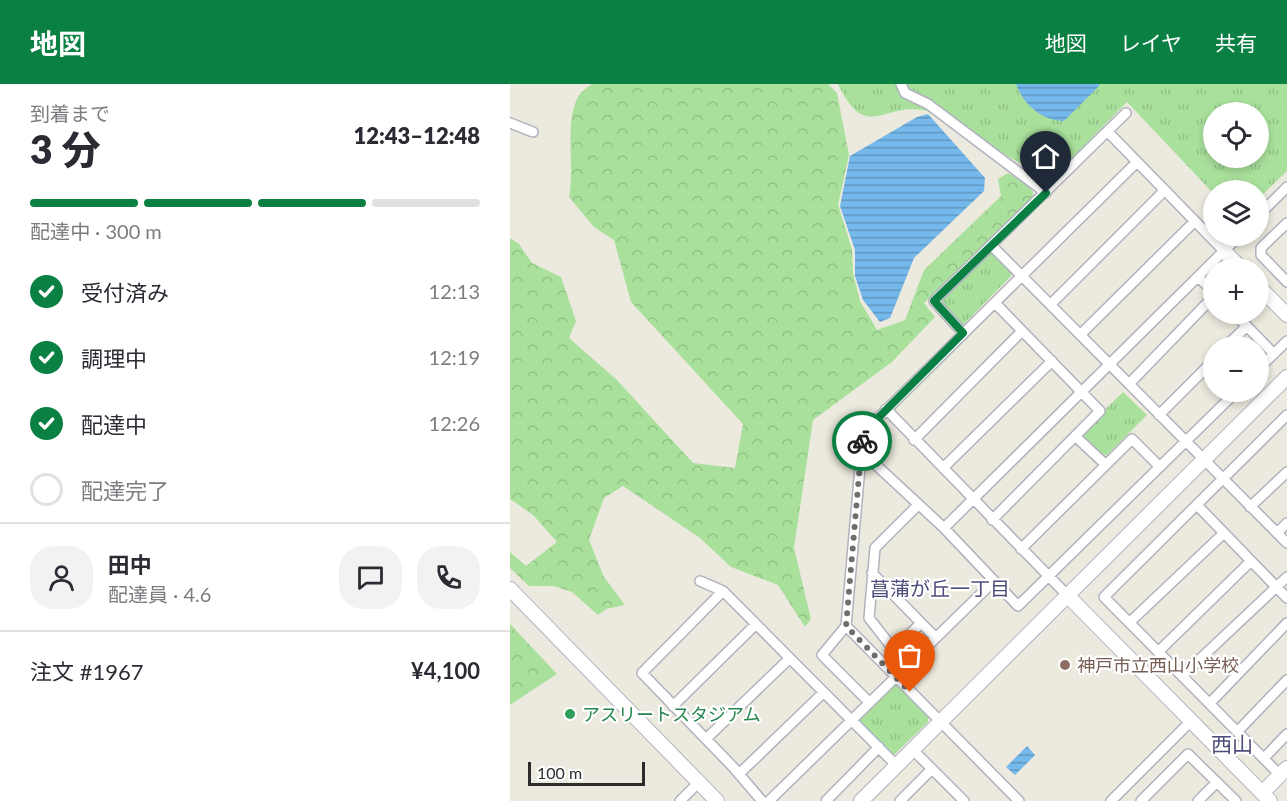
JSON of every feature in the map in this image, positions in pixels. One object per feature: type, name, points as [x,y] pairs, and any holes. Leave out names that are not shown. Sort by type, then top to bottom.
[{"type":"street","points":[[901,84],[905,93],[928,104],[1046,193]]},
{"type":"street","points":[[963,333],[934,301],[1126,114]]},
{"type":"street","points":[[510,123],[532,132]]},
{"type":"street","points":[[1108,132],[1231,258]]},
{"type":"street","points":[[869,702],[822,655],[846,626],[863,433],[1137,162]]},
{"type":"street","points":[[1269,205],[1287,188]]},
{"type":"street","points":[[1052,303],[1165,190]]},
{"type":"street","points":[[1081,334],[1195,221]]},
{"type":"street","points":[[1287,223],[1261,248],[1262,255],[1287,282]]},
{"type":"street","points":[[992,246],[1052,303],[1128,384],[1287,543]]},
{"type":"street","points":[[944,528],[1229,246]]},
{"type":"street","points":[[1198,277],[1203,282]]},
{"type":"street","points":[[1269,297],[1287,315]]},
{"type":"street","points":[[992,520],[1100,411],[995,303]]},
{"type":"street","points":[[1128,384],[1203,306]]},
{"type":"street","points":[[1236,336],[1247,326],[1274,354]]},
{"type":"street","points":[[914,440],[1022,331]]},
{"type":"street","points":[[1269,359],[1287,341]]},
{"type":"street","points":[[943,468],[1052,361]]},
{"type":"street","points":[[1159,415],[1203,371]]},
{"type":"street","points":[[861,801],[1287,377]]},
{"type":"street","points":[[861,451],[944,528],[1018,606],[1226,402]]},
{"type":"street","points":[[886,410],[1191,721],[1262,798],[1284,771],[1264,758],[1104,597],[1287,416]]},
{"type":"street","points":[[1076,436],[1105,464]]},
{"type":"street","points":[[1021,549],[1132,439],[1160,467]]},
{"type":"street","points":[[1250,507],[1287,472]]},
{"type":"street","points":[[918,504],[875,548],[869,618],[894,650],[921,623]]},
{"type":"street","points":[[1197,505],[1287,598]]},
{"type":"street","points":[[1277,533],[1287,523]]},
{"type":"street","points":[[1130,622],[1224,533]]},
{"type":"street","points":[[1159,651],[1251,561]]},
{"type":"street","points":[[872,573],[935,637]]},
{"type":"street","points":[[1183,675],[1287,577]]},
{"type":"street","points":[[700,581],[723,591],[897,765]]},
{"type":"street","points":[[769,801],[894,676],[994,581]]},
{"type":"street","points":[[510,589],[717,801]]},
{"type":"street","points":[[723,591],[642,673],[740,774],[762,801]]},
{"type":"street","points":[[510,601],[705,801]]},
{"type":"street","points":[[1210,703],[1287,623]]},
{"type":"street","points":[[673,706],[756,625]]},
{"type":"street","points":[[846,626],[1019,801]]},
{"type":"street","points":[[706,739],[789,659]]},
{"type":"street","points":[[1238,731],[1287,680]]},
{"type":"street","points":[[740,774],[823,693]]},
{"type":"street","points":[[1111,801],[1191,721]]},
{"type":"street","points":[[1264,758],[1287,734]]},
{"type":"street","points":[[826,801],[879,747]]},
{"type":"street","points":[[913,750],[933,769],[957,799]]},
{"type":"street","points":[[1141,801],[1188,754],[1236,801]]},
{"type":"street","points":[[900,801],[933,769]]},
{"type":"street","points":[[1198,801],[1217,782]]},
{"type":"street","points":[[680,801],[693,788]]},
{"type":"green space","points":[[592,84],[828,84],[837,93],[849,155],[838,205],[852,249],[853,273],[860,301],[877,330],[905,320],[924,270],[1001,196],[998,179],[1008,173],[1031,187],[1034,196],[924,303],[935,317],[892,362],[813,420],[794,548],[811,619],[805,627],[778,585],[731,567],[700,538],[623,486],[604,498],[589,540],[604,577],[625,605],[606,609],[598,615],[572,592],[554,586],[529,586],[510,568],[510,552],[526,566],[557,542],[533,515],[510,499],[510,238],[519,244],[532,263],[561,277],[576,321],[569,338],[617,380],[693,463],[735,468],[743,424],[631,302],[614,240],[594,227],[569,197],[574,108],[579,95]]},
{"type":"green space","points":[[838,84],[1287,84],[1287,171],[1269,188],[1269,180],[1203,180],[1203,182],[1127,102],[1047,184],[1046,178],[931,112],[914,109],[900,110],[878,116],[858,113]]},
{"type":"green space","points":[[992,250],[1011,271],[1011,276],[963,325],[959,325],[939,304],[939,299]]},
{"type":"green space","points":[[1123,392],[1147,415],[1107,455],[1103,455],[1084,436],[1083,431]]},
{"type":"green space","points":[[510,624],[557,674],[510,705]]},
{"type":"green space","points":[[893,682],[928,716],[928,722],[893,756],[858,721],[858,717]]},
{"type":"water","points":[[1016,84],[1099,84],[1099,86],[1064,121],[1048,118],[1034,110],[1023,98]]},
{"type":"water","points":[[928,114],[985,178],[984,191],[914,258],[890,318],[880,322],[863,300],[855,276],[855,250],[840,206],[850,156],[917,117]]},
{"type":"water","points":[[1027,746],[1035,755],[1015,775],[1006,767]]},
{"type":"way so far","points":[[862,441],[846,626],[910,692]]},
{"type":"place","name":"神戸市立西山小学校","points":[[1065,665]]},
{"type":"place","name":"アスリートスタジアム","points":[[570,714]]},
{"type":"district","name":"菖蒲が丘一丁目","points":[[940,588]]},
{"type":"district","name":"西山","points":[[1232,743]]},
{"type":"route","points":[[862,441],[863,433],[963,333],[934,301],[1046,193]]}]
